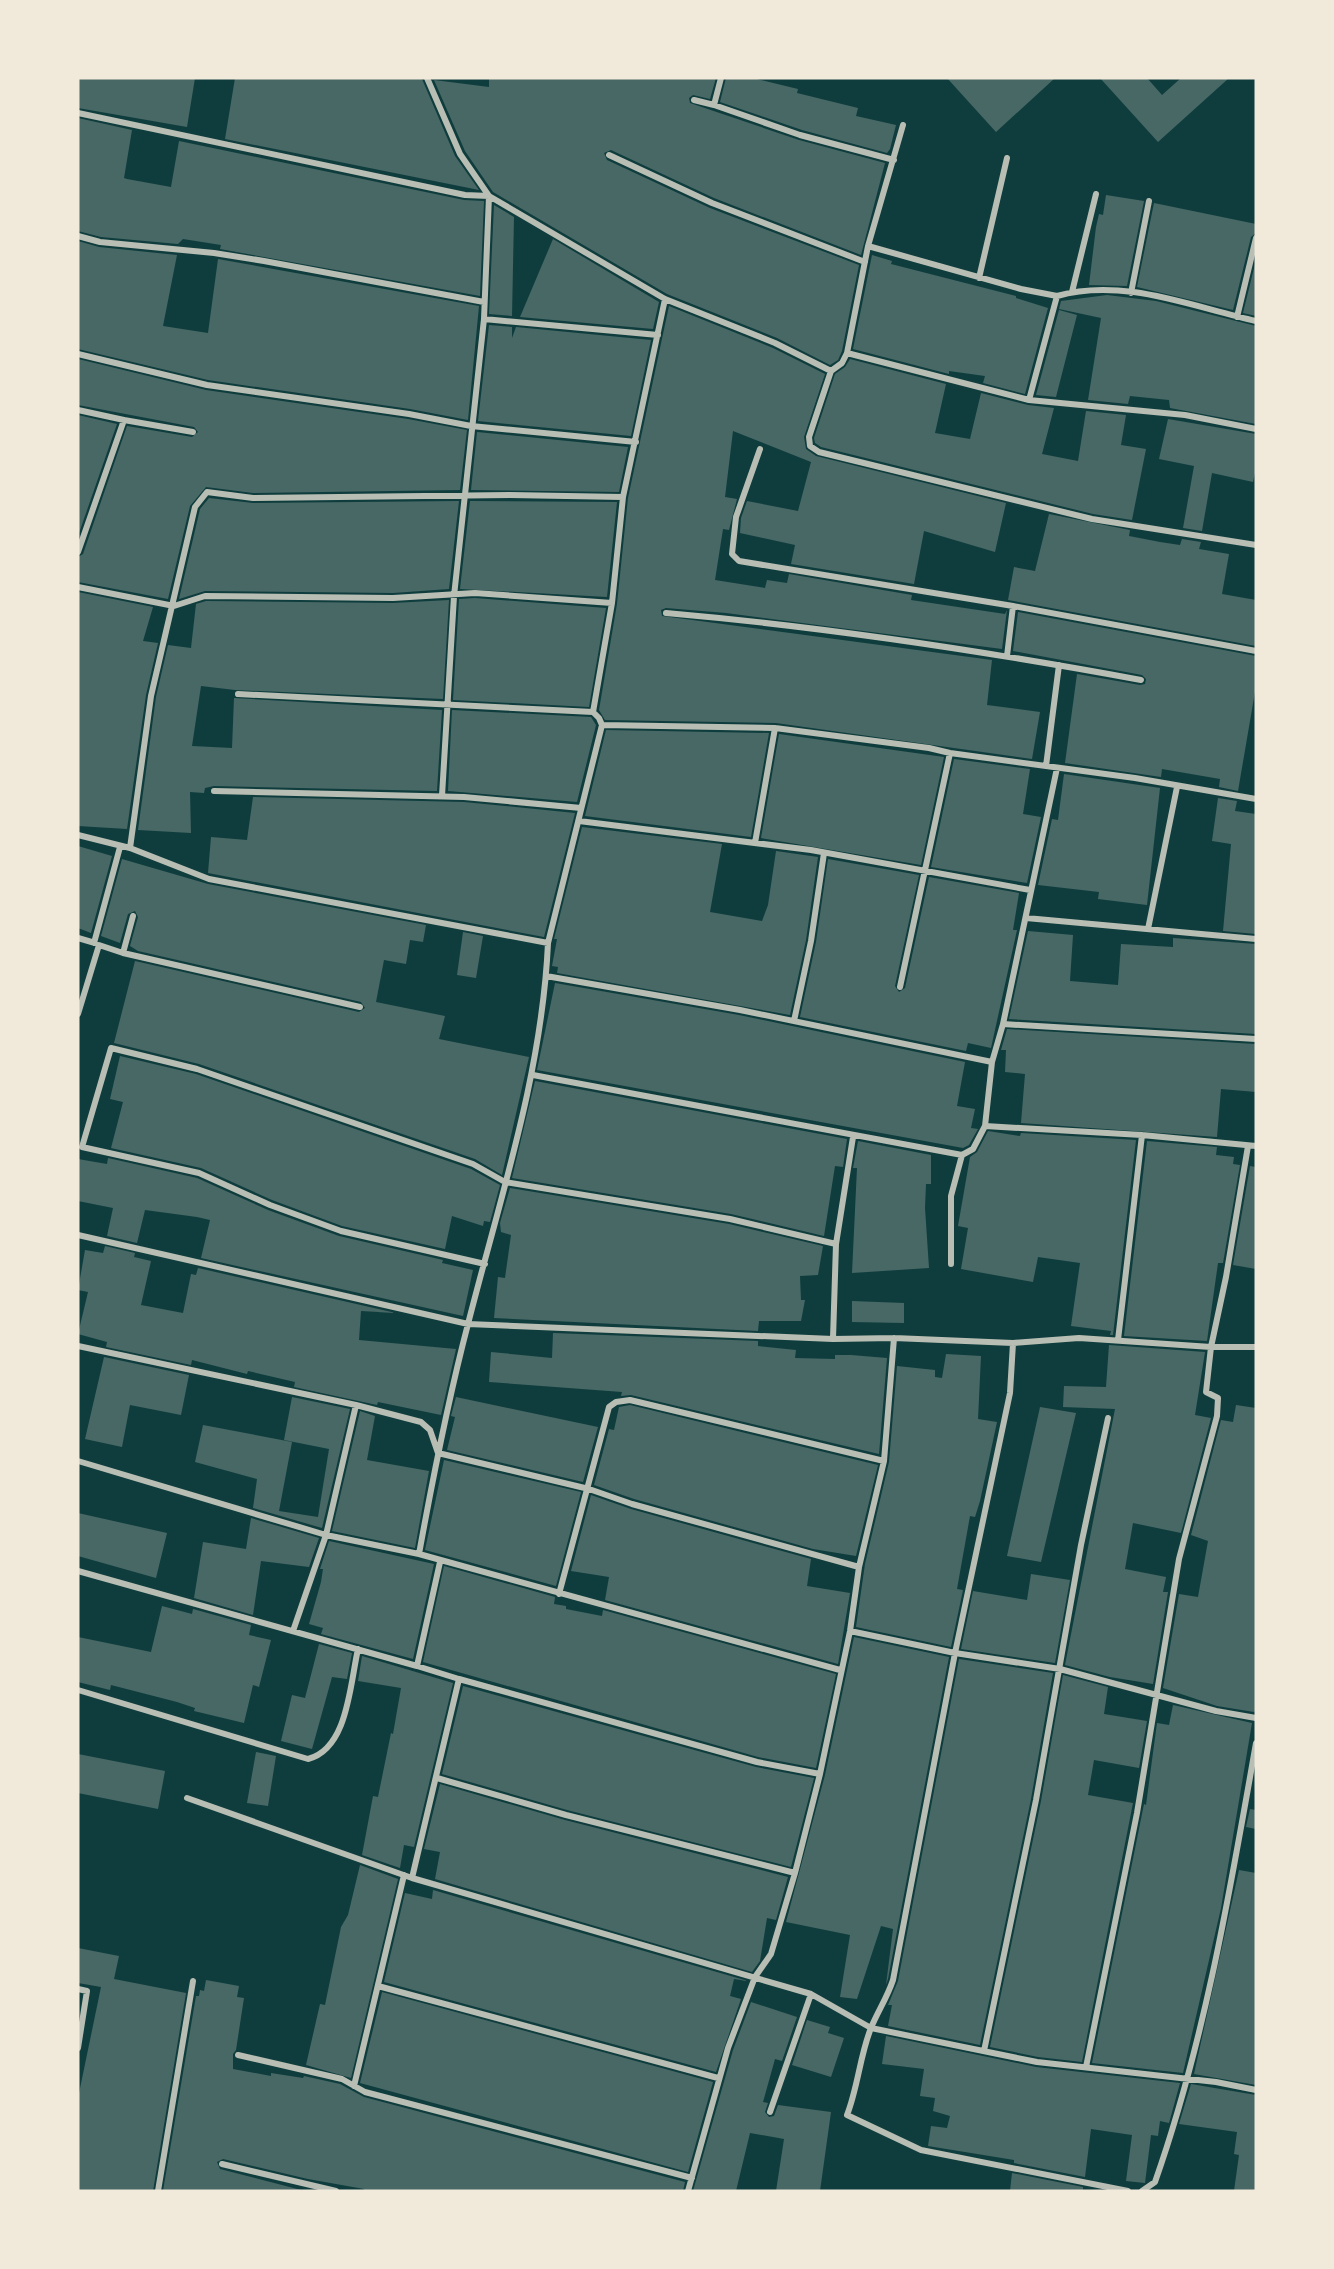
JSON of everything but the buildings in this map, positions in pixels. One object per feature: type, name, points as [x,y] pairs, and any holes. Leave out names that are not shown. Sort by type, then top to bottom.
[{"type":"street","points":[[427,78],[460,154],[489,196],[665,299],[775,343],[831,371]]},
{"type":"street","points":[[714,105],[721,78]]},
{"type":"street","points":[[694,100],[800,135],[894,160]]},
{"type":"street","points":[[78,113],[465,195],[489,196]]},
{"type":"street","points":[[903,125],[868,246],[847,353],[842,363],[831,371],[809,437],[810,446],[819,452],[1092,519],[1256,545]]},
{"type":"street","points":[[609,155],[732,212],[865,262]]},
{"type":"street","points":[[979,278],[1007,158]]},
{"type":"street","points":[[1071,292],[1096,194]]},
{"type":"street","points":[[442,796],[454,596],[467,496],[471,426],[484,319],[489,196]]},
{"type":"street","points":[[1131,293],[1149,201]]},
{"type":"street","points":[[78,236],[100,242],[254,259],[484,302]]},
{"type":"street","points":[[1237,317],[1256,238]]},
{"type":"street","points":[[868,246],[979,278],[1057,296],[1091,288],[1114,289],[1180,301],[1256,321]]},
{"type":"street","points":[[1029,400],[1057,296]]},
{"type":"street","points":[[593,712],[612,603],[623,497],[665,299]]},
{"type":"street","points":[[484,319],[658,335]]},
{"type":"street","points":[[847,353],[1029,400],[1185,415],[1256,429]]},
{"type":"street","points":[[78,354],[207,385],[409,414],[471,426],[636,442]]},
{"type":"street","points":[[78,411],[193,432]]},
{"type":"street","points":[[78,552],[124,420]]},
{"type":"street","points":[[760,449],[736,517],[732,554],[739,561],[1013,606],[1256,651]]},
{"type":"street","points":[[130,848],[151,696],[167,624],[174,606],[195,507],[207,492],[253,498],[623,497]]},
{"type":"street","points":[[78,586],[174,606],[206,596],[393,598],[475,593],[612,603]]},
{"type":"street","points":[[1007,656],[1013,606]]},
{"type":"street","points":[[666,613],[761,621],[1007,656],[1141,680]]},
{"type":"street","points":[[1046,766],[1059,665]]},
{"type":"street","points":[[238,694],[593,712],[600,718],[602,725],[548,943],[533,1075],[468,1324],[438,1454],[419,1554]]},
{"type":"street","points":[[602,725],[776,728],[1135,778],[1256,800]]},
{"type":"street","points":[[755,843],[776,728]]},
{"type":"street","points":[[900,987],[950,753]]},
{"type":"street","points":[[533,1075],[853,1137],[962,1155],[972,1149],[985,1126],[992,1062],[1003,1024],[1057,768]]},
{"type":"street","points":[[1148,929],[1178,787]]},
{"type":"street","points":[[214,791],[442,796],[581,808]]},
{"type":"street","points":[[579,821],[824,853],[924,869],[1030,890]]},
{"type":"street","points":[[78,835],[120,848],[130,848],[209,879],[548,943]]},
{"type":"street","points":[[78,1014],[120,848]]},
{"type":"street","points":[[794,1021],[811,941],[824,853]]},
{"type":"street","points":[[123,953],[133,916]]},
{"type":"street","points":[[1026,918],[1256,939]]},
{"type":"street","points":[[78,938],[123,953],[360,1007]]},
{"type":"street","points":[[546,976],[794,1021],[992,1062]]},
{"type":"street","points":[[1003,1024],[1256,1039]]},
{"type":"street","points":[[485,1264],[341,1231],[270,1205],[199,1173],[82,1147],[111,1048],[197,1069],[473,1164],[505,1182],[730,1219],[836,1244]]},
{"type":"street","points":[[985,1126],[1142,1135],[1256,1146]]},
{"type":"street","points":[[1118,1340],[1142,1135]]},
{"type":"street","points":[[833,1339],[836,1244],[853,1137]]},
{"type":"street","points":[[1086,2067],[1137,1813],[1155,1692],[1179,1559],[1217,1416],[1218,1398],[1206,1392],[1211,1347],[1226,1277],[1248,1146]]},
{"type":"street","points":[[951,1264],[951,1196],[962,1155]]},
{"type":"street","points":[[78,1237],[468,1324],[833,1339],[894,1338],[1013,1343],[1079,1338],[1211,1347],[1256,1347]]},
{"type":"street","points":[[688,2191],[718,2078],[755,1977],[771,1954],[795,1873],[820,1774],[850,1631],[859,1567],[884,1461],[894,1338]]},
{"type":"street","points":[[1013,1343],[1010,1393],[955,1653],[893,1980],[883,2009],[871,2028],[855,2094],[847,2115],[921,2150],[1128,2191]]},
{"type":"street","points":[[78,1346],[421,1422],[430,1430],[438,1454]]},
{"type":"street","points":[[559,1594],[589,1489],[609,1407],[616,1402],[630,1400],[884,1461]]},
{"type":"street","points":[[293,1631],[326,1535],[356,1406]]},
{"type":"street","points":[[984,2051],[1036,1800],[1081,1545],[1108,1418]]},
{"type":"street","points":[[438,1454],[589,1489],[643,1507],[859,1567]]},
{"type":"street","points":[[78,1461],[326,1535],[419,1554],[440,1562],[840,1670]]},
{"type":"street","points":[[417,1666],[440,1562]]},
{"type":"street","points":[[78,1571],[757,1762],[820,1774]]},
{"type":"street","points":[[850,1631],[955,1653],[1060,1669],[1155,1692],[1216,1711],[1256,1718]]},
{"type":"street","points":[[78,1690],[308,1759],[323,1754],[336,1738],[358,1649]]},
{"type":"street","points":[[412,1878],[459,1679]]},
{"type":"street","points":[[1142,2191],[1155,2182],[1189,2079],[1223,1926],[1256,1743]]},
{"type":"street","points":[[437,1778],[566,1815],[795,1873]]},
{"type":"street","points":[[187,1798],[412,1878],[811,1994],[871,2028],[1037,2062],[1189,2079],[1256,2090]]},
{"type":"street","points":[[354,2086],[404,1875]]},
{"type":"street","points":[[158,2191],[193,1981]]},
{"type":"street","points":[[378,1986],[718,2078]]},
{"type":"street","points":[[78,1989],[87,1991],[78,2048]]},
{"type":"street","points":[[770,2112],[811,1994]]},
{"type":"street","points":[[238,2055],[342,2079],[365,2092],[692,2178]]},
{"type":"street","points":[[222,2164],[336,2191]]}]
